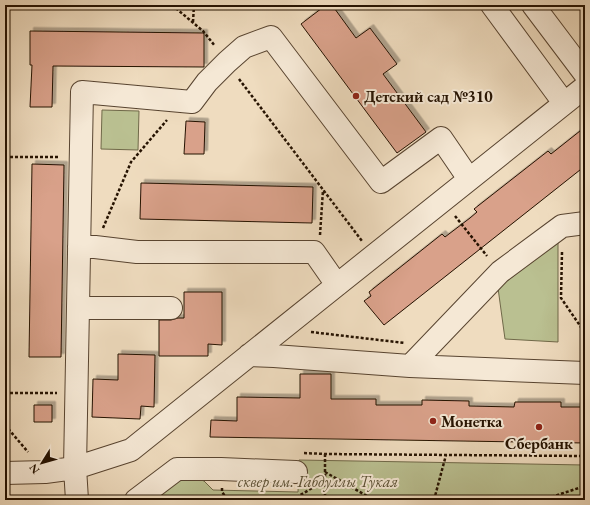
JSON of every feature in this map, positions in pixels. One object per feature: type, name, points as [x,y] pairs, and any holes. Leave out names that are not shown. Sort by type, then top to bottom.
[{"type":"lane","points":[[492,5],[564,103]]},
{"type":"lane","points":[[533,5],[585,74]]},
{"type":"lane","points":[[77,500],[75,468],[78,308],[87,247],[81,157],[82,92],[192,102],[206,82],[244,48],[271,37],[381,182],[441,138],[469,179]]},
{"type":"lane","points":[[5,472],[45,472],[75,468],[131,450],[585,87]]},
{"type":"lane","points":[[410,366],[500,272],[562,226],[585,223]]},
{"type":"lane","points":[[87,247],[137,252],[314,252],[336,285]]},
{"type":"lane","points":[[78,308],[171,308]]},
{"type":"lane","points":[[249,355],[410,366],[585,373]]},
{"type":"lane","points":[[136,500],[177,469],[221,469],[299,462]]},
{"type":"path","points":[[172,5],[203,31],[373,256]]},
{"type":"path","points":[[193,22],[194,5]]},
{"type":"path","points":[[87,247],[131,162],[183,102]]},
{"type":"path","points":[[5,157],[81,157]]},
{"type":"path","points":[[319,259],[323,190]]},
{"type":"path","points":[[453,214],[500,272]]},
{"type":"path","points":[[562,226],[561,298],[585,333]]},
{"type":"path","points":[[311,332],[430,346]]},
{"type":"path","points":[[5,393],[76,393]]},
{"type":"path","points":[[5,425],[45,472]]},
{"type":"path","points":[[325,454],[325,500]]},
{"type":"path","points":[[299,462],[325,454],[585,456]]},
{"type":"path","points":[[434,500],[446,455]]},
{"type":"path","points":[[324,472],[374,500]]},
{"type":"path","points":[[292,500],[325,481]]},
{"type":"path","points":[[542,500],[585,486]]},
{"type":"green space","points":[[102,110],[139,111],[138,150],[101,149]]},
{"type":"green space","points":[[558,241],[558,342],[505,339],[498,288]]},
{"type":"green space","name":"сквер им. Габдуллы Тукая","points":[[299,460],[585,465],[585,500],[149,500],[188,475],[204,481],[213,490],[298,492]]},
{"type":"building","points":[[326,5],[332,5],[356,38],[370,28],[397,64],[383,74],[426,132],[397,153],[301,24]]},
{"type":"building","points":[[30,31],[204,33],[204,67],[53,66],[52,107],[30,107],[32,65],[30,65]]},
{"type":"building","points":[[186,121],[205,122],[204,154],[184,154]]},
{"type":"building","points":[[585,127],[585,166],[384,325],[364,301],[371,296],[369,292],[442,234],[445,237],[470,218],[477,212],[474,209],[548,151],[551,154]]},
{"type":"building","points":[[32,164],[64,165],[61,357],[29,357]]},
{"type":"building","points":[[141,183],[313,187],[312,223],[140,219]]},
{"type":"building","points":[[184,292],[222,292],[222,345],[208,344],[208,356],[159,356],[159,320],[184,318]]},
{"type":"building","points":[[118,354],[155,355],[154,407],[141,406],[140,419],[92,417],[93,379],[118,380]]},
{"type":"building","points":[[300,374],[331,374],[331,399],[376,399],[376,405],[422,405],[422,400],[469,401],[469,406],[514,407],[515,402],[561,402],[561,407],[585,407],[585,443],[210,437],[211,420],[237,421],[237,397],[300,398]]},
{"type":"building","points":[[34,405],[52,405],[52,422],[34,422]]},
{"type":"place","name":"Детский сад №310","points":[[356,96]]},
{"type":"place","name":"Монетка","points":[[433,421]]},
{"type":"place","name":"Сбербанк","points":[[539,427]]}]
